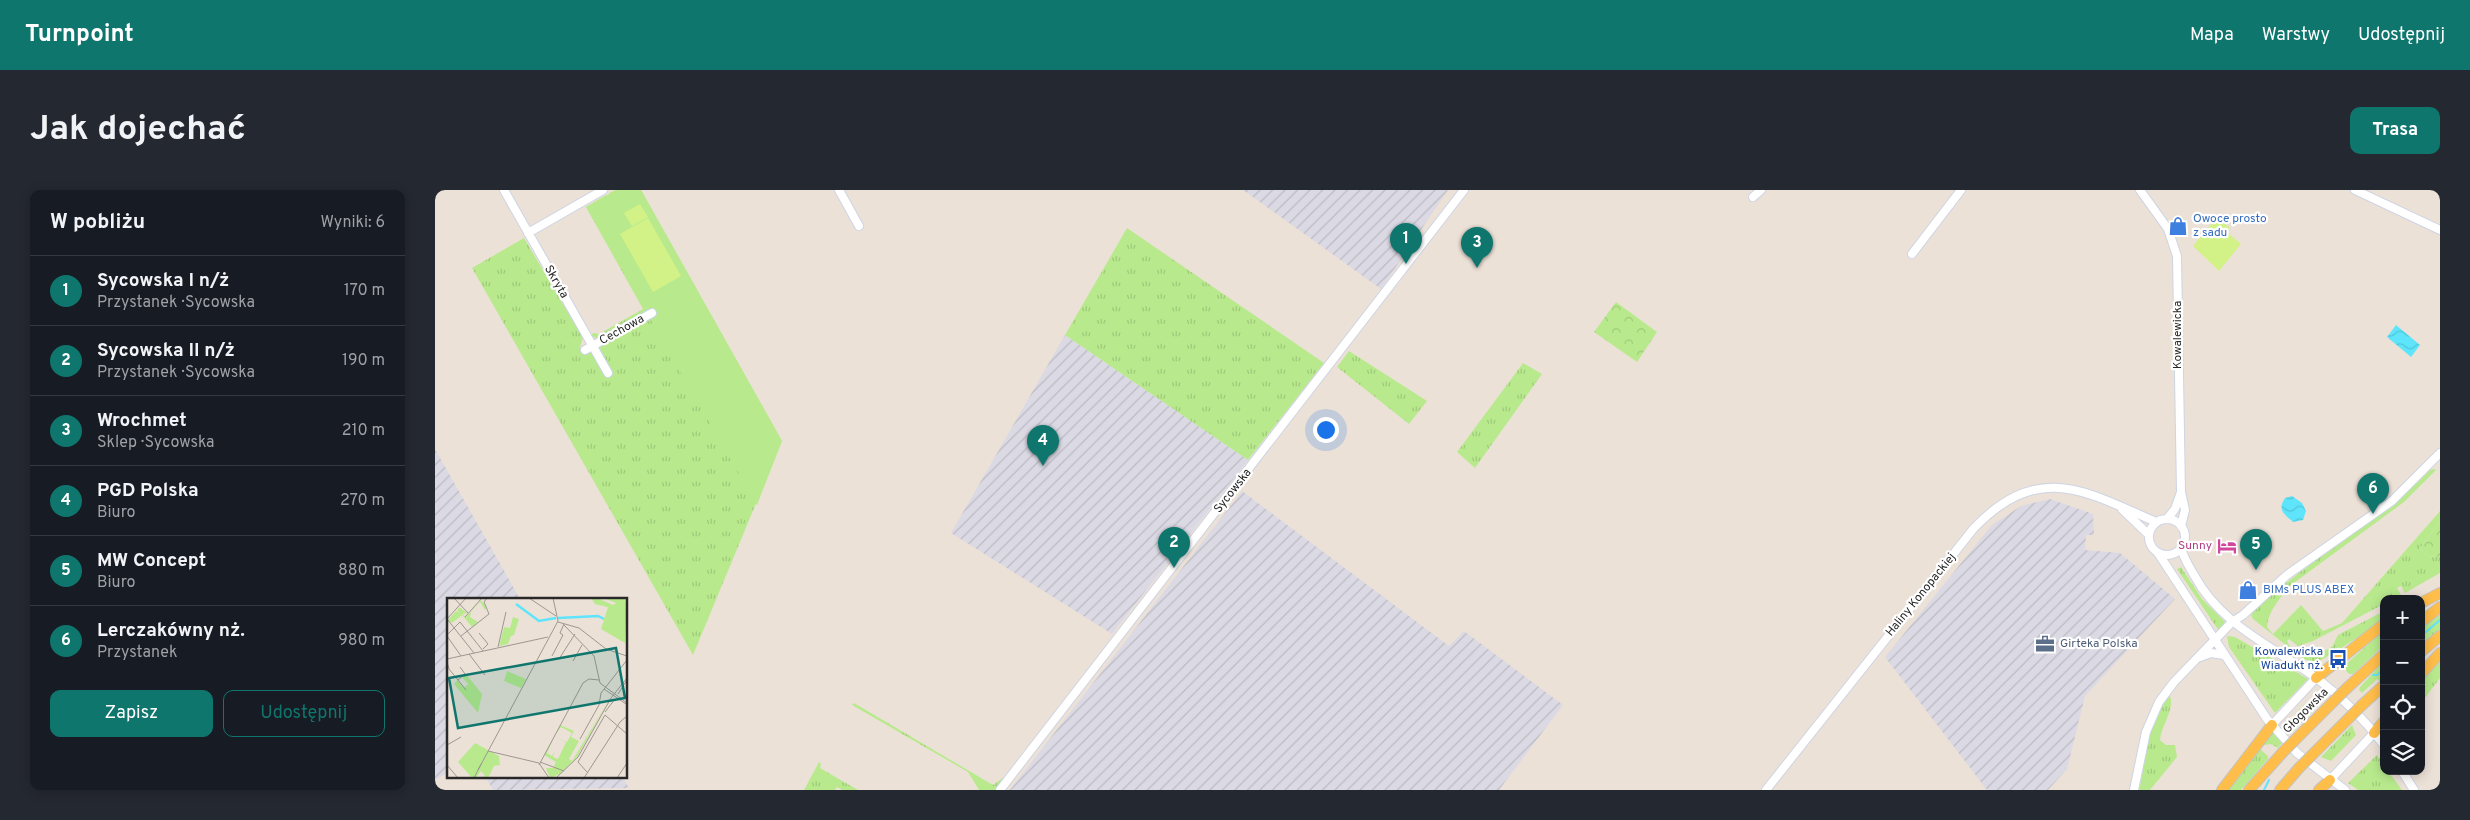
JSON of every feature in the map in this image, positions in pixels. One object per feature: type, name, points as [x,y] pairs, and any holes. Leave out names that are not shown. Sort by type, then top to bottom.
[{"type":"main road","points":[[2425,601],[2440,593]]},
{"type":"main road","points":[[2425,619],[2440,607]]},
{"type":"main road","points":[[2316,678],[2380,627]]},
{"type":"main road","points":[[2425,649],[2440,636]]},
{"type":"main road","points":[[2425,670],[2440,653]]},
{"type":"main road","name":"Głogowska","points":[[2249,790],[2283,752],[2380,658]]},
{"type":"main road","points":[[2280,790],[2299,768],[2380,689]]},
{"type":"main road","points":[[2222,790],[2272,725]]},
{"type":"main road","points":[[2374,733],[2380,726]]},
{"type":"main road","points":[[2319,790],[2330,780]]},
{"type":"street","name":"Skryta","points":[[503,190],[589,348],[608,373]]},
{"type":"street","points":[[528,233],[603,190]]},
{"type":"street","points":[[839,190],[859,226]]},
{"type":"street","name":"Sycowska","points":[[1000,790],[1267,448],[1464,190]]},
{"type":"street","points":[[1753,197],[1761,190]]},
{"type":"street","points":[[1912,254],[1961,190]]},
{"type":"street","name":"Kowalewicka","points":[[2139,190],[2167,226],[2176,253],[2178,424],[2181,492],[2185,507],[2181,526]]},
{"type":"street","points":[[2355,190],[2440,230]]},
{"type":"street","name":"Cechowa","points":[[589,348],[652,313]]},
{"type":"street","points":[[2134,790],[2146,732],[2156,708],[2174,682],[2232,622],[2243,616],[2287,575],[2398,496],[2440,454]]},
{"type":"street","name":"Haliny Konopackiej","points":[[1765,790],[1967,537],[1991,512],[2023,494],[2055,488],[2073,489],[2096,495],[2122,509],[2156,522]]},
{"type":"street","name":"Kowalewicka","points":[[2167,519],[2175,509],[2181,492]]},
{"type":"street","name":"Haliny Konopackiej","points":[[2122,509],[2149,534]]},
{"type":"street","points":[[2345,790],[2330,780],[2290,746],[2272,725],[2158,553],[2150,545],[2149,534],[2156,522],[2167,519],[2175,521],[2181,526],[2185,535],[2181,548],[2184,560],[2206,595],[2232,622],[2316,678],[2347,702],[2380,740]]},
{"type":"street","points":[[2158,553],[2171,555],[2181,548]]},
{"type":"street","points":[[2243,616],[2248,634]]},
{"type":"street","points":[[2200,657],[2211,653],[2224,655]]},
{"type":"street","points":[[2272,725],[2316,678]]},
{"type":"street","points":[[2330,780],[2374,733]]},
{"type":"street","points":[[2404,775],[2414,790]]},
{"type":"shaded area","points":[[1243,190],[1448,190],[1381,289]]},
{"type":"shaded area","points":[[1065,335],[1248,460],[1112,634],[951,533]]},
{"type":"shaded area","points":[[435,449],[519,598],[447,598],[447,773],[435,780]]},
{"type":"shaded area","points":[[1242,491],[1449,646],[1464,631],[1563,705],[1499,790],[1010,790]]},
{"type":"shaded area","points":[[2050,499],[2093,514],[2094,535],[2086,535],[2085,550],[2120,553],[2175,599],[2085,696],[2067,769],[2048,790],[1987,790],[1885,657],[1992,525],[2021,506]]},
{"type":"shaded area","points":[[486,778],[623,778],[629,788],[493,790]]},
{"type":"green space","points":[[616,190],[641,190],[782,441],[693,655],[472,268],[524,238],[583,338],[580,347],[584,354],[598,350],[604,336],[596,338],[590,335],[594,333],[599,334],[643,309],[586,207],[606,195],[611,201],[613,198],[609,193]]},
{"type":"green space","points":[[616,190],[641,190],[782,441],[757,505],[586,207]]},
{"type":"green space","points":[[640,204],[648,217],[632,226],[624,213]]},
{"type":"green space","points":[[2217,217],[2230,228],[2227,232],[2241,244],[2219,271],[2193,246]]},
{"type":"green space","points":[[648,218],[681,276],[653,292],[620,234]]},
{"type":"green space","points":[[1127,228],[1324,363],[1248,460],[1065,335]]},
{"type":"green space","points":[[1616,302],[1657,332],[1637,362],[1594,332]]},
{"type":"green space","points":[[1349,351],[1427,401],[1409,424],[1337,367]]},
{"type":"green space","points":[[1523,363],[1542,374],[1475,468],[1457,452]]},
{"type":"green space","points":[[2430,470],[2436,470],[2404,502],[2291,585],[2272,610],[2267,627],[2273,634],[2301,605],[2323,631],[2342,623],[2440,511],[2440,522],[2420,548],[2427,556],[2440,557],[2440,573],[2405,593],[2401,586],[2397,588],[2401,595],[2380,595],[2380,606],[2313,641],[2298,646],[2289,639],[2287,641],[2291,649],[2253,619],[2251,615],[2254,611],[2275,592],[2388,508]]},
{"type":"green space","points":[[2440,522],[2440,557],[2427,556],[2420,548]]},
{"type":"green space","points":[[2181,567],[2202,599],[2227,624],[2219,631],[2177,569]]},
{"type":"green space","points":[[2380,613],[2380,623],[2322,659],[2317,661],[2307,660],[2294,652],[2315,646],[2319,653],[2332,647],[2338,635]]},
{"type":"green space","points":[[2440,613],[2440,630],[2425,643],[2425,625]]},
{"type":"green space","points":[[2380,634],[2380,649],[2353,674],[2349,674],[2343,667]]},
{"type":"green space","points":[[2227,636],[2235,637],[2308,679],[2275,713],[2229,647]]},
{"type":"green space","points":[[2440,657],[2440,678],[2425,698],[2425,675]]},
{"type":"green space","points":[[2380,665],[2380,682],[2377,679],[2362,693],[2359,690]]},
{"type":"green space","points":[[2170,696],[2171,706],[2160,740],[2166,745],[2175,745],[2177,757],[2150,790],[2139,790],[2152,726],[2163,703]]},
{"type":"green space","points":[[2317,697],[2324,700],[2293,731],[2291,725],[2297,713],[2309,701]]},
{"type":"green space","points":[[854,703],[993,785],[1004,777],[995,790],[979,790],[968,772],[852,705]]},
{"type":"green space","points":[[2352,725],[2356,735],[2331,761],[2321,757]]},
{"type":"green space","points":[[2273,732],[2282,743],[2278,748],[2271,744],[2264,745],[2260,749],[2268,756],[2268,759],[2241,790],[2228,790]]},
{"type":"green space","points":[[2377,755],[2380,759],[2380,775],[2391,775],[2402,790],[2358,790],[2348,783]]},
{"type":"green space","points":[[819,762],[821,764],[820,768],[858,790],[842,790],[837,787],[835,790],[804,790]]},
{"type":"water","points":[[2396,325],[2420,345],[2411,357],[2387,337]]},
{"type":"water","points":[[2292,496],[2302,503],[2306,511],[2303,520],[2293,522],[2283,512],[2282,506],[2285,498]]},
{"type":"waterway","points":[[2425,633],[2440,620]]},
{"type":"waterway","points":[[2373,675],[2380,672]]},
{"type":"waterway","points":[[2264,790],[2269,780]]},
{"type":"place","name":"Owoce prosto z sadu","points":[[2178,226]]},
{"type":"place","name":"Sycowska I n/ż","points":[[1406,264]]},
{"type":"place","name":"Wrochmet","points":[[1477,268]]},
{"type":"place","name":"PGD Polska","points":[[1043,466]]},
{"type":"place","name":"Lerczakówny nż.","points":[[2373,514]]},
{"type":"place","name":"Sunny","points":[[2227,546]]},
{"type":"place","name":"Sycowska II n/ż","points":[[1174,568]]},
{"type":"place","name":"MW Concept","points":[[2256,570]]},
{"type":"place","name":"BIMs PLUS ABEX","points":[[2248,590]]},
{"type":"place","name":"Girteka Polska","points":[[2045,644]]},
{"type":"place","name":"Kowalewicka Wiadukt nż.","points":[[2338,659]]}]
